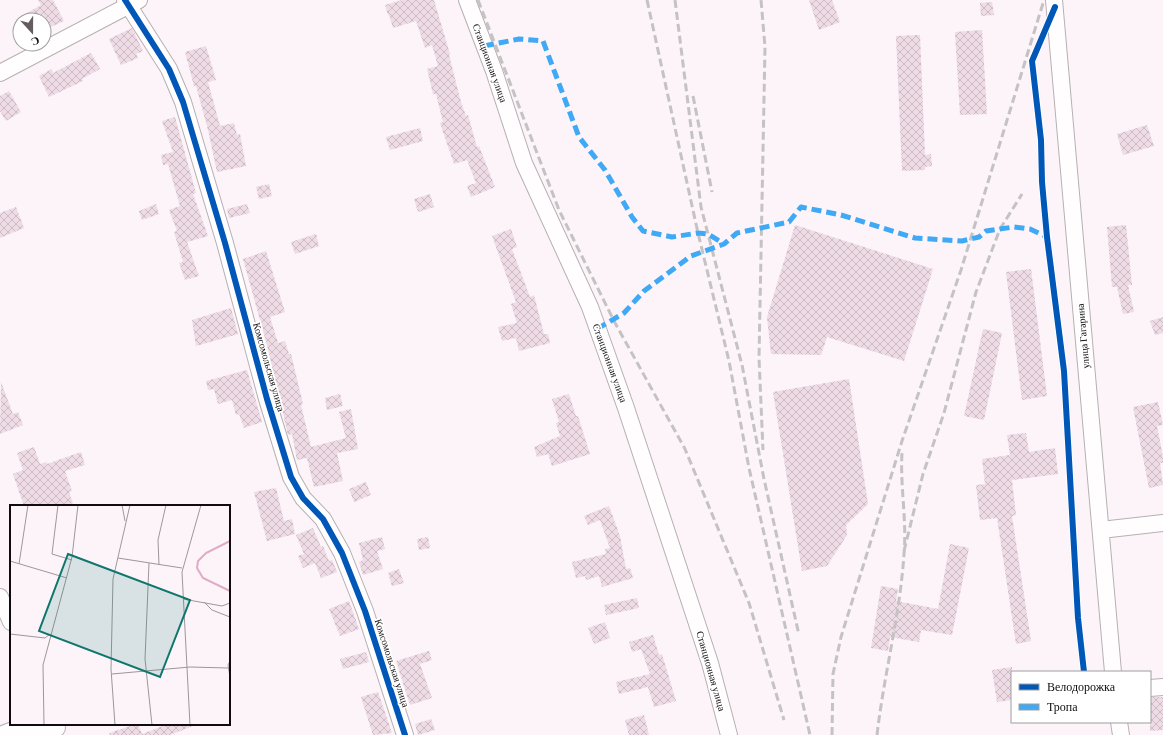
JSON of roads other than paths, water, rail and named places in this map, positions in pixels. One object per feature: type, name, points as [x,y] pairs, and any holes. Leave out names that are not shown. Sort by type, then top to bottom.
[{"type":"street","name":"Станционная улица","points":[[467,0],[494,71],[524,163],[590,307],[626,408],[710,664],[729,735]]},
{"type":"street","points":[[0,73],[131,2]]},
{"type":"street","name":"Комсомольская улица","points":[[131,2],[169,69],[182,102],[225,243],[267,398],[291,477],[303,498],[323,519],[342,553],[365,611],[405,735]]},
{"type":"street","name":"улица Гагарина","points":[[1056,2],[1113,671]]},
{"type":"street","points":[[1101,530],[1163,523]]},
{"type":"street","points":[[0,597],[10,620]]},
{"type":"street","points":[[1151,688],[1163,687]]},
{"type":"street","points":[[1119,723],[1121,735]]},
{"type":"street","points":[[0,735],[13,730],[57,729]]},
{"type":"railway","points":[[478,0],[559,210],[614,321],[685,449],[749,603],[784,720]]},
{"type":"railway","points":[[647,0],[698,233],[729,361],[749,468],[810,735]]},
{"type":"railway","points":[[675,0],[701,207],[742,365],[764,479],[799,635]]},
{"type":"railway","points":[[761,0],[765,47],[759,358],[763,450]]},
{"type":"railway","points":[[832,735],[833,674],[841,637],[902,441],[961,270],[1044,0]]},
{"type":"railway","points":[[693,96],[712,192]]},
{"type":"railway","points":[[904,551],[923,474],[944,413],[976,292],[1000,229],[1022,194]]},
{"type":"railway","points":[[877,735],[902,577],[905,541],[902,453]]}]
